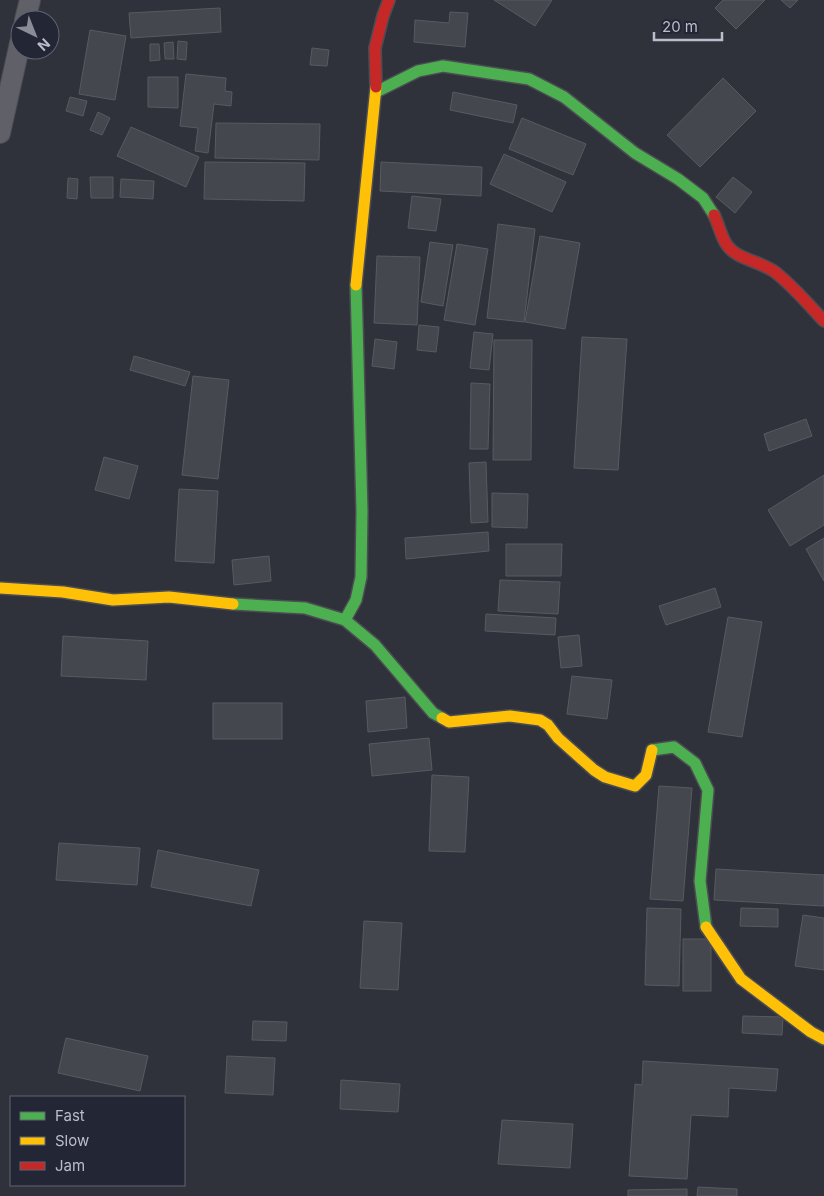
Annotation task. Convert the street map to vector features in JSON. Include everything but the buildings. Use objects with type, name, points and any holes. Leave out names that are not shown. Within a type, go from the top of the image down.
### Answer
[{"type":"street","points":[[345,620],[356,600],[361,577],[362,511],[356,284],[376,92],[375,48],[389,0]]},
{"type":"street","points":[[0,133],[7,72],[12,60]]},
{"type":"street","points":[[376,92],[418,71],[443,66],[528,79],[564,98],[635,152],[678,179],[703,198],[715,216],[724,242],[737,254],[772,270],[785,280],[824,321]]},
{"type":"street","points":[[0,588],[63,592],[114,600],[168,597],[220,603],[305,608],[345,620],[375,645],[433,714],[449,722],[510,716],[540,720],[548,725],[558,738],[594,770],[605,777],[635,786],[644,781],[648,773],[652,750],[674,747],[694,763],[708,790],[700,881],[706,929],[741,979],[811,1032],[824,1039]]},
{"type":"traffic: fast","points":[[376,92],[418,71],[443,66],[529,79],[564,97],[635,153],[678,179],[703,198],[714,215]]},
{"type":"traffic: fast","points":[[345,620],[356,600],[361,577],[362,511],[356,285]]},
{"type":"traffic: fast","points":[[233,604],[305,608],[345,620],[375,645],[433,713],[442,718]]},
{"type":"traffic: fast","points":[[652,750],[674,747],[695,763],[708,790],[700,881],[706,927]]},
{"type":"traffic: slow","points":[[356,285],[376,87]]},
{"type":"traffic: slow","points":[[0,588],[63,592],[113,600],[169,597],[233,604]]},
{"type":"traffic: slow","points":[[442,718],[449,722],[510,716],[540,720],[548,725],[558,738],[594,770],[605,777],[635,786],[646,775],[652,750]]},
{"type":"traffic: slow","points":[[706,927],[741,979],[811,1032],[824,1039]]},
{"type":"traffic: jam","points":[[376,87],[375,48],[389,0]]},
{"type":"traffic: jam","points":[[714,215],[728,247],[740,256],[775,272],[824,321]]}]
